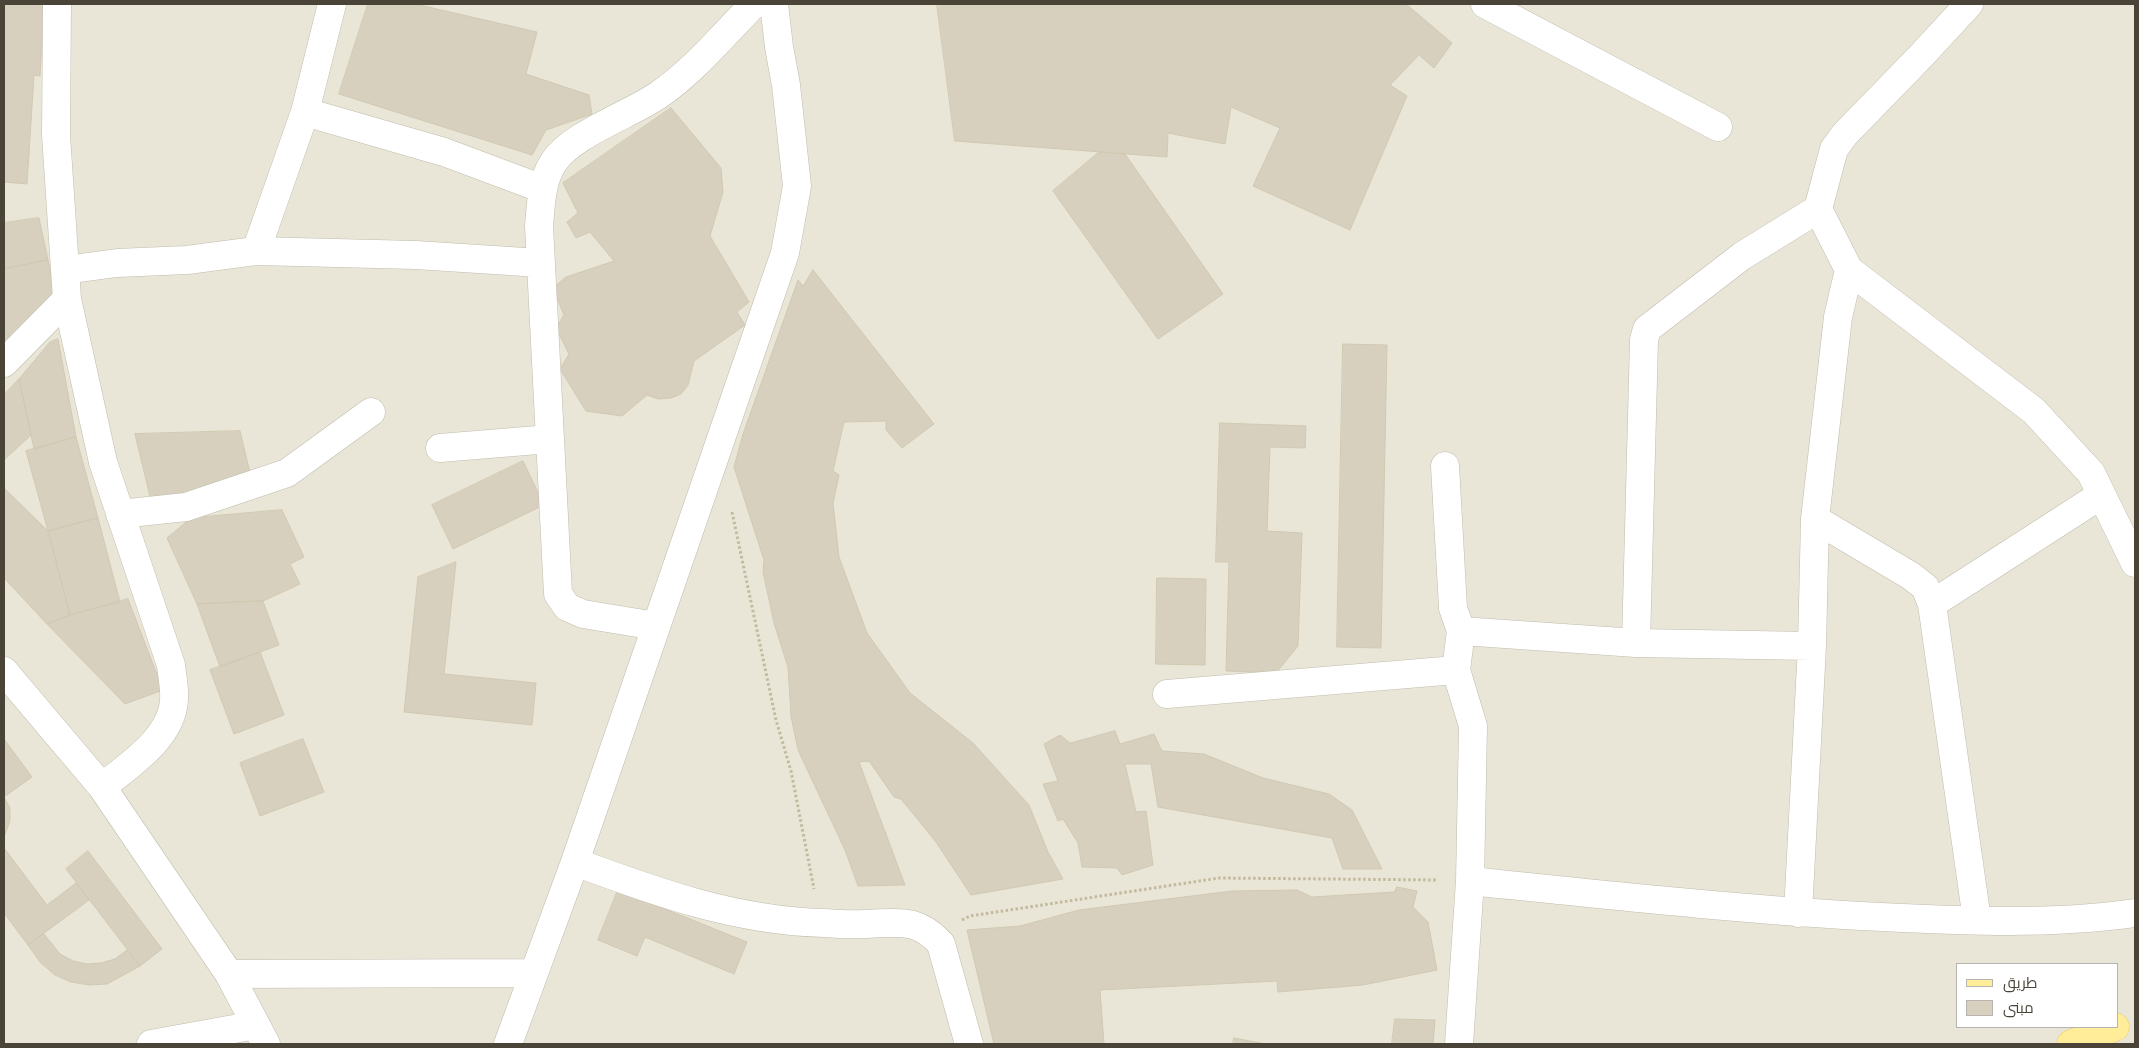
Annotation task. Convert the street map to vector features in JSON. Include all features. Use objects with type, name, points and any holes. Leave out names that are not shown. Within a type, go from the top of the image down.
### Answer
[{"type":"main road","points":[[2119,1025],[2135,1018]]},
{"type":"main road","points":[[2071,1044],[2111,1028]]},
{"type":"street","points":[[57,4],[56,135],[67,300],[103,462],[171,665],[174,700],[168,725],[140,757],[102,787]]},
{"type":"street","points":[[256,251],[305,112],[332,4]]},
{"type":"street","points":[[656,626],[583,614],[567,607],[558,594],[540,263],[539,226],[542,189],[552,164],[566,148],[657,96],[685,74],[754,4]]},
{"type":"street","points":[[508,1044],[574,862],[785,253],[797,186],[786,85],[778,47],[774,4]]},
{"type":"street","points":[[1485,4],[1718,127]]},
{"type":"street","points":[[1969,4],[1922,56],[1845,134],[1834,149],[1818,208],[1849,270],[2034,411],[2091,473],[2135,563]]},
{"type":"street","points":[[305,112],[444,152],[542,189]]},
{"type":"street","points":[[1636,643],[1644,350],[1647,329],[1742,256],[1818,208]]},
{"type":"street","points":[[65,270],[117,263],[187,260],[256,251],[416,255],[540,263]]},
{"type":"street","points":[[1798,913],[1812,646],[1815,519],[1838,317],[1849,270]]},
{"type":"street","points":[[4,363],[67,300]]},
{"type":"street","points":[[120,514],[186,507],[287,473],[371,412]]},
{"type":"street","points":[[440,448],[550,439]]},
{"type":"street","points":[[1446,466],[1453,608],[1461,631],[1456,670],[1473,726],[1470,882],[1459,1044]]},
{"type":"street","points":[[1932,604],[2101,495]]},
{"type":"street","points":[[1815,519],[1911,576],[1925,587],[1932,604],[1977,920]]},
{"type":"street","points":[[1461,631],[1636,643],[1812,646]]},
{"type":"street","points":[[1167,694],[1456,670]]},
{"type":"street","points":[[4,671],[102,787],[228,974],[261,1035],[151,1044]]},
{"type":"street","points":[[574,862],[667,896],[717,909],[768,919],[820,923],[900,922],[916,924],[930,932],[941,944],[969,1044]]},
{"type":"street","points":[[1470,882],[1798,913],[2012,922],[2135,914]]},
{"type":"street","points":[[228,974],[534,973]]},
{"type":"path","points":[[730,502],[746,567],[776,720],[791,771],[820,923]]},
{"type":"path","points":[[930,932],[970,916],[1219,878],[1470,882]]},
{"type":"shaded area","points":[[4,4],[2135,4],[2135,1044],[4,1044]]},
{"type":"building","points":[[4,4],[44,4],[40,76],[34,75],[27,184],[4,182]]},
{"type":"building","points":[[368,4],[415,4],[537,32],[526,74],[589,95],[592,114],[546,130],[532,155],[339,94]]},
{"type":"building","points":[[937,4],[1406,4],[1452,43],[1434,68],[1419,55],[1390,85],[1407,96],[1350,230],[1253,186],[1280,128],[1231,107],[1225,144],[1168,133],[1167,157],[955,141]]},
{"type":"building","points":[[671,108],[721,168],[723,192],[710,236],[749,302],[737,312],[745,325],[694,361],[688,385],[681,394],[671,398],[658,399],[647,395],[622,416],[586,411],[560,369],[569,354],[556,328],[564,315],[553,288],[566,277],[614,261],[590,232],[576,238],[567,222],[578,213],[563,183]]},
{"type":"building","points":[[1099,152],[1125,154],[1223,294],[1158,339],[1053,191]]},
{"type":"building","points":[[39,218],[48,260],[4,269],[4,223]]},
{"type":"building","points":[[48,260],[55,294],[4,344],[4,269]]},
{"type":"building","points":[[813,270],[934,424],[902,448],[886,430],[886,421],[844,422],[833,471],[839,475],[833,503],[839,557],[867,633],[910,693],[973,743],[1029,805],[1048,852],[1063,879],[971,895],[936,842],[901,799],[894,797],[869,761],[859,762],[905,885],[858,886],[845,850],[798,750],[791,716],[788,667],[774,623],[763,572],[764,560],[734,467],[743,434],[798,280],[803,286]]},
{"type":"building","points":[[58,339],[76,437],[34,449],[19,379],[50,342]]},
{"type":"building","points":[[1343,344],[1387,345],[1381,648],[1337,647]]},
{"type":"building","points":[[19,379],[31,435],[4,460],[4,395]]},
{"type":"building","points":[[1220,423],[1306,426],[1305,448],[1270,447],[1267,531],[1302,533],[1298,646],[1276,673],[1226,671],[1229,562],[1216,562]]},
{"type":"building","points":[[240,431],[252,481],[152,505],[135,434]]},
{"type":"building","points":[[76,437],[98,518],[48,531],[26,451]]},
{"type":"building","points":[[523,461],[544,505],[453,549],[432,505]]},
{"type":"building","points":[[4,488],[48,531],[70,615],[47,624],[4,578]]},
{"type":"building","points":[[282,510],[304,557],[290,564],[300,584],[263,601],[197,604],[167,538],[191,518]]},
{"type":"building","points":[[98,518],[120,602],[70,615],[48,531]]},
{"type":"building","points":[[456,562],[444,674],[536,683],[532,725],[404,712],[418,577]]},
{"type":"building","points":[[1157,578],[1206,579],[1205,665],[1156,664]]},
{"type":"building","points":[[128,599],[163,690],[125,704],[47,624],[70,615]]},
{"type":"building","points":[[263,601],[279,645],[220,667],[197,604]]},
{"type":"building","points":[[260,652],[284,715],[234,734],[210,670]]},
{"type":"building","points":[[1115,731],[1120,744],[1154,734],[1162,751],[1204,754],[1263,778],[1329,794],[1352,810],[1382,869],[1343,869],[1332,838],[1158,807],[1151,764],[1125,764],[1136,812],[1146,811],[1153,865],[1122,875],[1117,868],[1082,867],[1078,843],[1063,819],[1058,821],[1043,784],[1058,781],[1044,744],[1060,735],[1070,743]]},
{"type":"building","points":[[4,739],[32,777],[4,797]]},
{"type":"building","points":[[303,739],[324,792],[260,816],[240,763]]},
{"type":"building","points":[[4,797],[10,808],[10,821],[4,837]]},
{"type":"building","points":[[4,848],[47,905],[76,883],[89,900],[28,945],[4,913]]},
{"type":"building","points":[[88,851],[162,949],[140,966],[66,869]]},
{"type":"building","points":[[1397,887],[1417,891],[1413,907],[1428,922],[1437,970],[1363,985],[1278,992],[1277,981],[1100,990],[1104,1044],[994,1044],[967,930],[1020,926],[1079,910],[1232,891],[1297,890],[1312,897],[1394,892]]},
{"type":"building","points":[[618,890],[747,942],[734,974],[645,937],[637,956],[598,940]]},
{"type":"building","points":[[44,934],[60,954],[73,961],[87,964],[101,963],[115,959],[127,950],[140,966],[107,984],[89,985],[71,982],[55,975],[40,962],[28,945]]},
{"type":"building","points":[[1395,1019],[1435,1020],[1433,1044],[1392,1044]]},
{"type":"building","points":[[1234,1038],[1266,1044],[1233,1044]]}]
